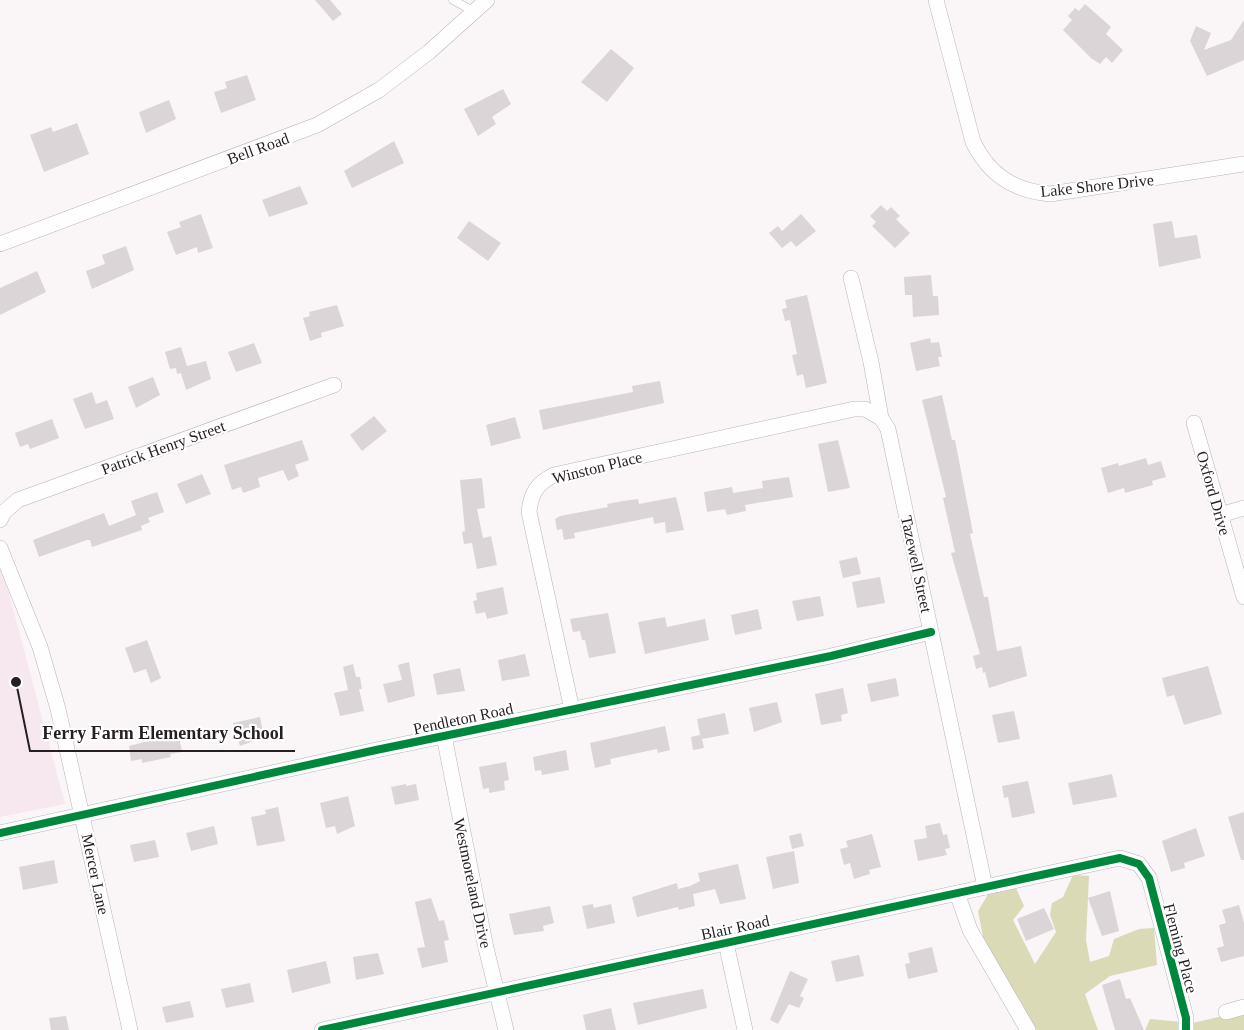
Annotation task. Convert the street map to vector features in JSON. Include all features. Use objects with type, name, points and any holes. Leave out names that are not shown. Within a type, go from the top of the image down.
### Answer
[{"type":"street","name":"Bell Road","points":[[0,244],[317,125],[379,90],[487,0]]},
{"type":"street","name":"Lake Shore Drive","points":[[936,0],[973,142],[980,157],[1003,180],[1034,193],[1050,194],[1244,164]]},
{"type":"street","name":"Tazewell Street","points":[[851,278],[871,362],[881,418],[888,429],[985,887]]},
{"type":"street","name":"Patrick Henry Street","points":[[0,520],[4,512],[18,500],[334,385]]},
{"type":"street","name":"Winston Place","points":[[572,710],[530,512],[531,499],[536,487],[554,475],[854,409],[865,409],[881,418]]},
{"type":"street","name":"Oxford Drive","points":[[1194,423],[1244,597]]},
{"type":"street","points":[[1220,515],[1244,508]]},
{"type":"street","name":"Mercer Lane","points":[[0,549],[40,647],[58,709],[130,1030]]},
{"type":"street","name":"Pendleton Road","points":[[0,833],[931,632]]},
{"type":"street","name":"Westmoreland Drive","points":[[444,736],[506,1030]]},
{"type":"street","name":"Blair Road","points":[[322,1030],[1120,858],[1139,864],[1147,874]]},
{"type":"street","name":"Fleming Place","points":[[1147,874],[1186,1018],[1186,1030]]},
{"type":"street","points":[[957,893],[970,930],[1028,1030]]},
{"type":"street","points":[[726,943],[745,1030]]},
{"type":"street","points":[[1226,1012],[1244,1007]]},
{"type":"lane","points":[[453,0],[475,12]]},
{"type":"shaded area","points":[[0,560],[65,804],[0,817]]},
{"type":"green space","points":[[1073,875],[1089,876],[1086,940],[1090,962],[1109,956],[1114,939],[1139,929],[1154,928],[1157,965],[1110,976],[1085,994],[1098,1030],[1031,1030],[984,942],[978,911],[992,888],[1016,888],[1024,906],[1013,920],[1035,964],[1056,932],[1050,915],[1052,903],[1063,897]]},
{"type":"green space","points":[[1244,1011],[1244,1030],[1145,1030],[1150,1019],[1193,1023]]},
{"type":"building","points":[[315,0],[330,0],[342,14],[333,21]]},
{"type":"building","points":[[1085,4],[1111,27],[1106,34],[1123,50],[1112,63],[1106,57],[1100,64],[1091,58],[1063,30],[1072,20],[1068,16],[1075,8],[1079,11]]},
{"type":"building","points":[[1244,20],[1244,60],[1207,76],[1190,41],[1196,26],[1211,33],[1204,50],[1231,40]]},
{"type":"building","points":[[611,49],[634,68],[607,102],[581,82]]},
{"type":"building","points":[[247,75],[256,100],[221,113],[214,92],[227,88],[225,82]]},
{"type":"building","points":[[503,89],[511,104],[492,117],[496,124],[478,136],[464,109]]},
{"type":"building","points":[[169,100],[176,119],[146,133],[139,112]]},
{"type":"building","points":[[77,123],[89,154],[44,172],[30,135],[51,127],[53,132]]},
{"type":"building","points":[[394,141],[404,163],[352,188],[344,171]]},
{"type":"building","points":[[300,186],[308,204],[269,217],[262,200]]},
{"type":"building","points":[[881,205],[887,211],[891,207],[900,216],[896,219],[910,233],[895,248],[872,226],[876,222],[870,216]]},
{"type":"building","points":[[201,214],[213,248],[198,253],[197,247],[176,255],[167,232],[181,227],[179,222]]},
{"type":"building","points":[[801,214],[816,231],[796,247],[791,241],[782,248],[769,233],[778,226],[782,231]]},
{"type":"building","points":[[469,221],[501,243],[488,261],[457,238]]},
{"type":"building","points":[[1172,221],[1175,238],[1197,235],[1201,258],[1159,267],[1153,224]]},
{"type":"building","points":[[126,246],[134,270],[92,289],[86,271],[105,264],[102,255]]},
{"type":"building","points":[[37,271],[46,292],[0,315],[0,288]]},
{"type":"building","points":[[931,275],[933,296],[938,296],[939,315],[913,317],[912,295],[905,295],[904,277]]},
{"type":"building","points":[[807,295],[827,383],[806,388],[803,374],[797,376],[792,355],[797,354],[790,320],[785,321],[782,309],[787,308],[785,300]]},
{"type":"building","points":[[337,305],[344,326],[321,333],[322,337],[310,341],[303,318],[310,316],[309,312]]},
{"type":"building","points":[[930,338],[931,343],[939,342],[942,357],[938,357],[940,366],[916,371],[910,343]]},
{"type":"building","points":[[254,343],[262,363],[236,372],[228,352]]},
{"type":"building","points":[[181,347],[187,366],[206,361],[211,379],[186,390],[181,373],[177,374],[176,368],[170,369],[165,352]]},
{"type":"building","points":[[153,377],[160,395],[136,408],[128,387]]},
{"type":"building","points":[[660,381],[664,403],[543,430],[539,410],[633,392],[632,386]]},
{"type":"building","points":[[92,392],[96,404],[107,400],[114,419],[85,429],[73,399]]},
{"type":"building","points":[[942,395],[952,440],[955,440],[973,533],[970,534],[984,597],[988,597],[997,651],[1021,646],[1027,676],[989,688],[982,667],[976,669],[973,656],[980,654],[951,553],[955,552],[943,498],[946,497],[922,400]]},
{"type":"building","points":[[374,416],[387,431],[362,451],[350,435]]},
{"type":"building","points":[[515,417],[521,438],[491,446],[486,425]]},
{"type":"building","points":[[52,419],[59,438],[30,449],[28,444],[20,447],[15,433]]},
{"type":"building","points":[[302,440],[309,460],[295,465],[299,476],[288,481],[283,470],[258,478],[260,487],[243,493],[241,487],[232,490],[224,465]]},
{"type":"building","points":[[838,440],[850,488],[828,492],[818,444]]},
{"type":"building","points":[[1146,458],[1148,465],[1161,461],[1166,477],[1152,481],[1153,485],[1125,493],[1124,488],[1108,493],[1101,468],[1118,463],[1119,466]]},
{"type":"building","points":[[202,474],[211,494],[186,504],[177,484]]},
{"type":"building","points":[[789,477],[793,497],[745,505],[746,511],[727,515],[725,509],[707,512],[704,492],[732,487],[733,493],[763,488],[762,481]]},
{"type":"building","points":[[482,478],[485,508],[477,509],[483,538],[491,536],[497,565],[477,569],[472,543],[464,544],[462,532],[465,531],[460,480]]},
{"type":"building","points":[[157,492],[164,512],[148,518],[150,522],[141,526],[142,530],[92,547],[90,540],[87,540],[39,557],[33,540],[104,513],[109,526],[136,515],[131,501]]},
{"type":"building","points":[[676,497],[684,530],[666,533],[665,522],[654,524],[653,517],[574,533],[575,538],[564,540],[562,529],[557,530],[555,519],[560,516],[608,507],[607,504],[623,501],[638,499],[639,504]]},
{"type":"building","points":[[857,557],[861,574],[843,578],[839,561]]},
{"type":"building","points":[[880,577],[885,603],[857,608],[852,582]]},
{"type":"building","points":[[503,587],[508,614],[487,619],[485,612],[476,614],[473,601],[477,600],[476,593]]},
{"type":"building","points":[[820,596],[824,616],[797,621],[792,601]]},
{"type":"building","points":[[758,609],[762,629],[735,635],[731,615]]},
{"type":"building","points":[[608,613],[616,653],[589,658],[585,640],[582,640],[580,631],[573,632],[570,619]]},
{"type":"building","points":[[665,617],[667,627],[705,619],[709,640],[645,654],[638,622]]},
{"type":"building","points":[[147,640],[161,678],[151,683],[146,669],[134,673],[125,648]]},
{"type":"building","points":[[525,654],[530,676],[502,681],[498,660]]},
{"type":"building","points":[[409,662],[415,696],[388,703],[383,684],[402,680],[398,665]]},
{"type":"building","points":[[353,664],[356,677],[360,677],[362,689],[359,689],[364,711],[340,716],[334,693],[348,690],[343,667]]},
{"type":"building","points":[[1208,666],[1222,714],[1184,725],[1174,695],[1167,697],[1162,678]]},
{"type":"building","points":[[460,668],[465,691],[437,695],[433,674]]},
{"type":"building","points":[[896,678],[899,696],[871,702],[867,684]]},
{"type":"building","points":[[843,688],[848,713],[841,715],[842,721],[821,725],[815,694]]},
{"type":"building","points":[[777,702],[782,722],[754,732],[749,708]]},
{"type":"building","points":[[1014,711],[1020,739],[998,743],[992,715]]},
{"type":"building","points":[[725,713],[729,734],[702,739],[704,748],[693,750],[691,737],[700,735],[697,719]]},
{"type":"building","points":[[260,717],[264,737],[240,746],[233,723]]},
{"type":"building","points":[[665,726],[670,750],[658,753],[657,749],[610,759],[611,764],[595,768],[590,743]]},
{"type":"building","points":[[168,736],[168,739],[179,737],[182,752],[170,754],[171,757],[142,763],[142,759],[131,761],[129,746]]},
{"type":"building","points":[[566,750],[569,770],[542,775],[541,770],[535,771],[533,757]]},
{"type":"building","points":[[506,762],[509,780],[504,781],[505,790],[489,793],[489,788],[483,789],[479,767]]},
{"type":"building","points":[[1112,774],[1117,797],[1073,805],[1068,783]]},
{"type":"building","points":[[1028,781],[1035,813],[1012,818],[1008,797],[1004,798],[1002,786]]},
{"type":"building","points":[[406,784],[406,786],[416,784],[419,800],[395,805],[391,787]]},
{"type":"building","points":[[348,796],[355,826],[337,834],[335,826],[326,828],[320,803]]},
{"type":"building","points":[[278,807],[285,841],[257,846],[251,817],[266,814],[265,810]]},
{"type":"building","points":[[1244,812],[1244,860],[1241,860],[1228,817]]},
{"type":"building","points":[[940,823],[943,835],[947,834],[950,848],[945,849],[947,855],[918,861],[914,840],[927,838],[925,826]]},
{"type":"building","points":[[214,826],[218,844],[191,851],[186,833]]},
{"type":"building","points":[[1196,828],[1205,856],[1184,863],[1185,868],[1171,872],[1162,841]]},
{"type":"building","points":[[801,833],[804,846],[792,849],[789,836]]},
{"type":"building","points":[[872,834],[881,867],[869,870],[870,874],[854,879],[850,863],[844,865],[840,849],[848,847],[846,841]]},
{"type":"building","points":[[155,840],[159,857],[134,862],[130,845]]},
{"type":"building","points":[[794,851],[799,883],[773,889],[766,857]]},
{"type":"building","points":[[54,860],[58,883],[23,890],[19,867]]},
{"type":"building","points":[[738,864],[746,899],[720,904],[715,889],[693,894],[695,906],[679,910],[678,907],[637,917],[632,897],[677,883],[678,889],[690,886],[700,881],[698,873]]},
{"type":"building","points":[[1110,891],[1119,931],[1102,936],[1088,898]]},
{"type":"building","points":[[431,898],[439,921],[444,920],[449,940],[444,941],[448,962],[422,968],[417,948],[425,947],[415,902]]},
{"type":"building","points":[[593,904],[594,908],[611,904],[615,923],[587,929],[582,906]]},
{"type":"building","points":[[1239,905],[1244,923],[1244,956],[1221,962],[1217,948],[1224,946],[1219,925],[1226,923],[1222,910]]},
{"type":"building","points":[[550,906],[554,923],[543,926],[544,931],[514,935],[509,914]]},
{"type":"building","points":[[1044,908],[1054,929],[1026,941],[1017,919]]},
{"type":"building","points":[[932,947],[938,972],[908,979],[905,964],[910,963],[908,953]]},
{"type":"building","points":[[378,953],[384,974],[356,980],[353,957]]},
{"type":"building","points":[[859,955],[864,976],[836,982],[831,961]]},
{"type":"building","points":[[326,961],[331,983],[292,993],[287,970]]},
{"type":"building","points":[[790,971],[808,979],[800,996],[804,998],[799,1008],[789,1004],[778,1024],[770,1020]]},
{"type":"building","points":[[1120,979],[1126,999],[1130,998],[1144,1030],[1115,1030],[1102,985]]},
{"type":"building","points":[[250,983],[254,1002],[226,1008],[221,989]]},
{"type":"building","points":[[703,989],[707,1008],[638,1025],[633,1003]]},
{"type":"building","points":[[190,1001],[194,1017],[166,1023],[162,1007]]},
{"type":"building","points":[[611,1008],[616,1030],[586,1030],[583,1015]]},
{"type":"building","points":[[66,1016],[69,1030],[51,1030],[49,1018]]},
{"type":"cycle path","points":[[0,833],[376,750],[831,656],[931,632]]},
{"type":"cycle path","points":[[322,1030],[1120,858],[1139,864],[1149,878],[1186,1018],[1186,1030]]},
{"type":"place","name":"Ferry Farm Elementary School","points":[[16,682]]}]
